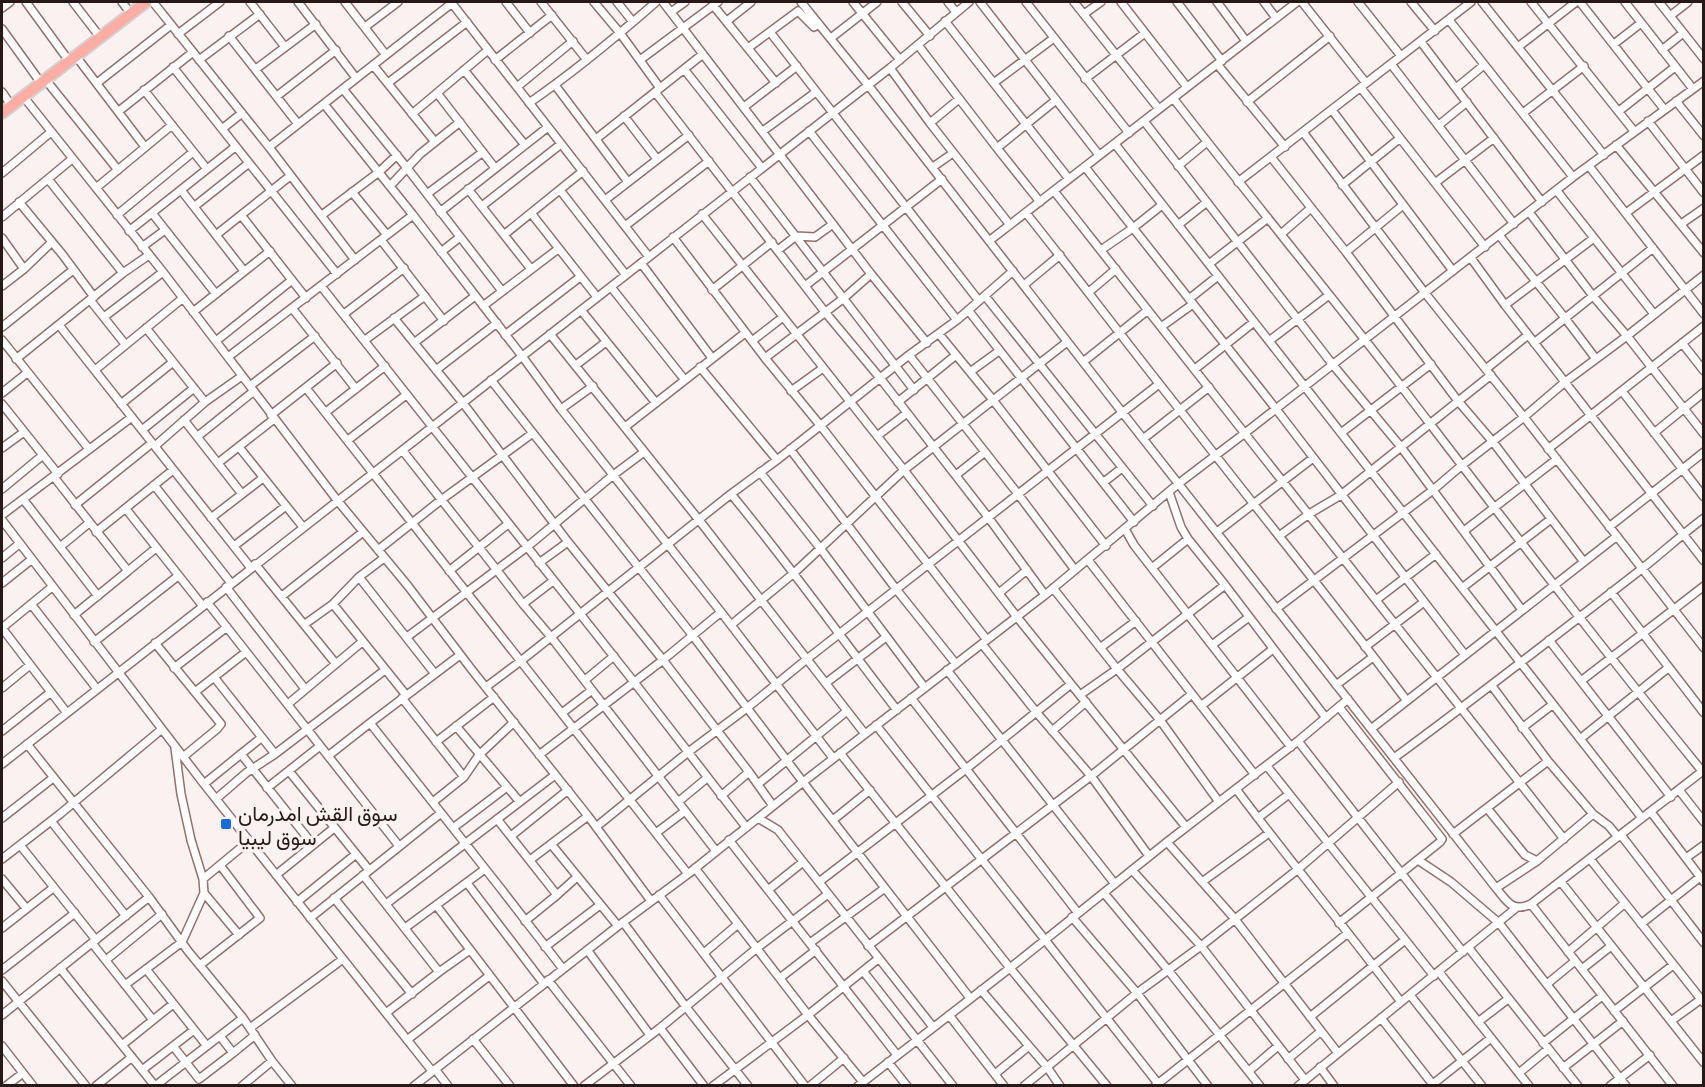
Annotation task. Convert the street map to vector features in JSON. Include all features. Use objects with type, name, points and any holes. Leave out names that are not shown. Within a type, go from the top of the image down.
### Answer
[{"type":"highway","points":[[2,113],[146,2]]},
{"type":"street","points":[[2,8],[10,2]]},
{"type":"street","points":[[26,2],[72,58],[97,83],[145,147]]},
{"type":"street","points":[[73,2],[100,37]]},
{"type":"street","points":[[122,2],[130,14]]},
{"type":"street","points":[[153,2],[355,260]]},
{"type":"street","points":[[178,34],[220,2]]},
{"type":"street","points":[[250,2],[285,47]]},
{"type":"street","points":[[298,2],[356,78]]},
{"type":"street","points":[[345,2],[386,55]]},
{"type":"street","points":[[365,27],[398,2]]},
{"type":"street","points":[[268,147],[452,2],[649,257]]},
{"type":"street","points":[[506,2],[531,33]]},
{"type":"street","points":[[541,2],[587,60]]},
{"type":"street","points":[[594,2],[640,60],[689,135],[825,312],[956,475],[1045,595]]},
{"type":"street","points":[[617,2],[633,22]]},
{"type":"street","points":[[529,103],[587,60],[656,2]]},
{"type":"street","points":[[663,2],[927,343]]},
{"type":"street","points":[[672,12],[685,2]]},
{"type":"street","points":[[727,21],[749,2]]},
{"type":"street","points":[[801,2],[933,167],[1067,342],[1453,834],[1496,888],[1516,908]]},
{"type":"street","points":[[854,2],[900,60]]},
{"type":"street","points":[[831,38],[877,2]]},
{"type":"street","points":[[902,2],[930,36]]},
{"type":"street","points":[[948,2],[956,12]]},
{"type":"street","points":[[2,764],[833,113],[969,2]]},
{"type":"street","points":[[980,2],[1099,155]]},
{"type":"street","points":[[1026,2],[1129,133]]},
{"type":"street","points":[[1074,2],[1159,109]]},
{"type":"street","points":[[1084,14],[1101,2]]},
{"type":"street","points":[[1121,2],[1187,87]]},
{"type":"street","points":[[1188,2],[1179,4],[1247,102],[1285,147]]},
{"type":"street","points":[[1216,2],[1246,41]]},
{"type":"street","points":[[1264,2],[1276,18]]},
{"type":"street","points":[[989,241],[1297,2]]},
{"type":"street","points":[[1302,2],[1330,36],[1399,139],[1485,247]]},
{"type":"street","points":[[1358,2],[1401,56]]},
{"type":"street","points":[[1411,2],[1435,31]]},
{"type":"street","points":[[1482,2],[1604,155]]},
{"type":"street","points":[[1531,2],[1634,131]]},
{"type":"street","points":[[1518,47],[1578,2],[1664,109]]},
{"type":"street","points":[[1627,2],[1693,89]]},
{"type":"street","points":[[1659,2],[1704,59]]},
{"type":"street","points":[[1670,16],[1688,2]]},
{"type":"street","points":[[640,60],[716,3],[727,21],[776,83]]},
{"type":"street","points":[[1238,182],[1421,42],[1466,3]]},
{"type":"street","points":[[748,48],[798,11],[813,27],[819,24]]},
{"type":"street","points":[[199,60],[260,14]]},
{"type":"street","points":[[495,60],[552,15]]},
{"type":"street","points":[[1449,20],[1573,177]]},
{"type":"street","points":[[945,21],[1069,179]]},
{"type":"street","points":[[388,83],[467,22]]},
{"type":"street","points":[[1614,44],[1641,23]]},
{"type":"street","points":[[256,69],[316,24]]},
{"type":"street","points":[[97,83],[171,26]]},
{"type":"street","points":[[2,29],[118,170]]},
{"type":"street","points":[[770,32],[906,206],[1038,364],[1153,507]]},
{"type":"street","points":[[1086,79],[1145,33]]},
{"type":"street","points":[[1662,50],[1683,33]]},
{"type":"street","points":[[229,36],[298,124]]},
{"type":"street","points":[[1247,102],[1330,36]]},
{"type":"street","points":[[994,82],[1054,38]]},
{"type":"street","points":[[517,87],[573,41]]},
{"type":"street","points":[[1421,42],[1542,202]]},
{"type":"street","points":[[918,45],[1040,202]]},
{"type":"street","points":[[277,96],[336,50]]},
{"type":"street","points":[[412,114],[488,50]]},
{"type":"street","points":[[119,111],[193,52]]},
{"type":"street","points":[[596,139],[703,54]]},
{"type":"street","points":[[1391,63],[1514,224]]},
{"type":"street","points":[[373,65],[435,142]]},
{"type":"street","points":[[1456,88],[1484,65]]},
{"type":"street","points":[[744,107],[797,66]]},
{"type":"street","points":[[1522,113],[1584,66]]},
{"type":"street","points":[[173,67],[337,274]]},
{"type":"street","points":[[1618,111],[1675,67]]},
{"type":"street","points":[[890,68],[1010,225]]},
{"type":"street","points":[[684,69],[762,168]]},
{"type":"street","points":[[464,70],[525,145]]},
{"type":"street","points":[[414,1086],[1045,595],[1178,484],[1573,177],[1704,81]]},
{"type":"street","points":[[555,85],[628,182]]},
{"type":"street","points":[[343,89],[502,291]]},
{"type":"street","points":[[144,90],[207,169]]},
{"type":"street","points":[[2,92],[11,105]]},
{"type":"street","points":[[763,131],[816,92]]},
{"type":"street","points":[[437,93],[495,168]]},
{"type":"street","points":[[23,96],[163,272],[337,500],[568,790],[651,901]]},
{"type":"street","points":[[1173,98],[1611,658],[1703,770],[1561,882],[1531,904],[1516,908],[1298,1086]]},
{"type":"street","points":[[930,123],[959,99]]},
{"type":"street","points":[[997,148],[1056,100]]},
{"type":"street","points":[[1676,101],[1704,136]]},
{"type":"street","points":[[1439,125],[1467,102]]},
{"type":"street","points":[[324,104],[379,171],[612,476],[834,758]]},
{"type":"street","points":[[1332,110],[1453,271]]},
{"type":"street","points":[[222,129],[242,113]]},
{"type":"street","points":[[624,116],[657,159]]},
{"type":"street","points":[[1144,121],[1370,411],[1401,447],[1522,610]]},
{"type":"street","points":[[1648,121],[1704,193]]},
{"type":"street","points":[[390,186],[420,154],[460,122]]},
{"type":"street","points":[[96,188],[172,125]]},
{"type":"street","points":[[440,212],[548,127]]},
{"type":"street","points":[[809,131],[957,320]]},
{"type":"street","points":[[2,173],[51,132]]},
{"type":"street","points":[[1303,132],[1425,292],[1703,645]]},
{"type":"street","points":[[605,200],[689,135]]},
{"type":"street","points":[[1435,183],[1494,138]]},
{"type":"street","points":[[1342,185],[1399,139]]},
{"type":"street","points":[[1179,166],[1207,142]]},
{"type":"street","points":[[482,206],[561,144]]},
{"type":"street","points":[[1114,144],[1642,818]]},
{"type":"street","points":[[1616,145],[1704,253]]},
{"type":"street","points":[[129,231],[235,147]]},
{"type":"street","points":[[117,215],[193,152]]},
{"type":"street","points":[[427,194],[483,152]]},
{"type":"street","points":[[933,167],[953,153]]},
{"type":"street","points":[[322,215],[397,155]]},
{"type":"street","points":[[1626,213],[1704,155]]},
{"type":"street","points":[[1271,157],[1347,252],[1458,401],[1493,442],[1584,562]]},
{"type":"street","points":[[2,216],[72,159]]},
{"type":"street","points":[[625,226],[709,161]]},
{"type":"street","points":[[195,206],[249,164]]},
{"type":"street","points":[[1589,166],[1704,314]]},
{"type":"street","points":[[1085,167],[1276,409],[1465,655]]},
{"type":"street","points":[[505,234],[583,171]]},
{"type":"street","points":[[216,234],[290,176]]},
{"type":"street","points":[[750,177],[914,390]]},
{"type":"street","points":[[48,179],[123,273]]},
{"type":"street","points":[[806,286],[942,179]]},
{"type":"street","points":[[181,189],[244,271]]},
{"type":"street","points":[[468,189],[531,269]]},
{"type":"street","points":[[560,190],[626,275]]},
{"type":"street","points":[[1054,191],[1564,839]]},
{"type":"street","points":[[1557,191],[1654,314]]},
{"type":"street","points":[[352,192],[444,321]]},
{"type":"street","points":[[19,202],[74,270],[104,317],[125,344]]},
{"type":"street","points":[[1178,225],[1208,202]]},
{"type":"street","points":[[1101,250],[1162,205]]},
{"type":"street","points":[[1347,252],[1403,205]]},
{"type":"street","points":[[1281,234],[1311,208]]},
{"type":"street","points":[[1681,224],[1704,208]]},
{"type":"street","points":[[1529,212],[1704,434]]},
{"type":"street","points":[[152,213],[216,294]]},
{"type":"street","points":[[531,213],[597,297]]},
{"type":"street","points":[[1026,213],[1407,700]]},
{"type":"street","points":[[702,214],[1017,617],[1186,827]]},
{"type":"street","points":[[241,215],[306,298]]},
{"type":"street","points":[[228,357],[413,215]]},
{"type":"street","points":[[1209,264],[1268,218]]},
{"type":"street","points":[[778,250],[796,236],[815,237],[833,224]]},
{"type":"street","points":[[142,247],[165,230]]},
{"type":"street","points":[[1499,235],[1596,358]]},
{"type":"street","points":[[441,252],[460,237]]},
{"type":"street","points":[[673,237],[745,333],[927,564],[1037,713],[1091,776],[1149,856]]},
{"type":"street","points":[[1505,306],[1594,237]]},
{"type":"street","points":[[2,238],[24,269]]},
{"type":"street","points":[[2,286],[52,242]]},
{"type":"street","points":[[712,290],[772,242]]},
{"type":"street","points":[[1534,343],[1653,248]]},
{"type":"street","points":[[483,306],[558,249]]},
{"type":"street","points":[[193,312],[270,251]]},
{"type":"street","points":[[16,359],[123,273],[149,255]]},
{"type":"street","points":[[1024,285],[1060,255]]},
{"type":"street","points":[[1471,258],[1505,306],[1704,561]]},
{"type":"street","points":[[641,263],[712,358]]},
{"type":"street","points":[[344,314],[404,268]]},
{"type":"street","points":[[1089,292],[1116,269]]},
{"type":"street","points":[[2,327],[74,270]]},
{"type":"street","points":[[486,687],[909,355],[957,320],[1013,271]]},
{"type":"street","points":[[104,317],[163,272]]},
{"type":"street","points":[[765,358],[872,274]]},
{"type":"street","points":[[1276,609],[1433,490],[1565,382],[1704,275]]},
{"type":"street","points":[[1161,327],[1218,276]]},
{"type":"street","points":[[506,335],[580,277]]},
{"type":"street","points":[[216,341],[292,280]]},
{"type":"street","points":[[321,286],[614,656],[746,827]]},
{"type":"street","points":[[611,287],[684,380]]},
{"type":"street","points":[[1269,341],[1329,295]]},
{"type":"street","points":[[365,340],[425,296]]},
{"type":"street","points":[[414,343],[475,296]]},
{"type":"street","points":[[95,370],[183,298]]},
{"type":"street","points":[[292,308],[356,388]]},
{"type":"street","points":[[581,310],[656,403]]},
{"type":"street","points":[[969,310],[1134,522]]},
{"type":"street","points":[[1083,362],[1148,310]]},
{"type":"street","points":[[752,341],[783,317]]},
{"type":"street","points":[[394,318],[663,660],[773,806]]},
{"type":"street","points":[[1195,369],[1254,322]]},
{"type":"street","points":[[436,370],[497,323]]},
{"type":"street","points":[[59,325],[211,518],[234,546],[282,596],[336,664]]},
{"type":"street","points":[[1548,449],[1704,326]]},
{"type":"street","points":[[146,328],[205,402]]},
{"type":"street","points":[[625,427],[745,333]]},
{"type":"street","points":[[550,334],[699,520],[865,734]]},
{"type":"street","points":[[939,334],[1106,546]]},
{"type":"street","points":[[1279,536],[1341,495],[1458,401],[1528,334]]},
{"type":"street","points":[[198,436],[315,336]]},
{"type":"street","points":[[2,340],[4,350],[16,359],[89,449]]},
{"type":"street","points":[[576,365],[606,342]]},
{"type":"street","points":[[731,625],[794,573],[904,470],[1067,342]]},
{"type":"street","points":[[1682,343],[1704,371]]},
{"type":"street","points":[[970,372],[999,351]]},
{"type":"street","points":[[909,355],[1075,570]]},
{"type":"street","points":[[898,402],[956,355]]},
{"type":"street","points":[[122,404],[173,362]]},
{"type":"street","points":[[219,464],[337,363]]},
{"type":"street","points":[[1341,433],[1431,364]]},
{"type":"street","points":[[326,412],[385,366]]},
{"type":"street","points":[[700,367],[777,460]]},
{"type":"street","points":[[791,391],[823,368]]},
{"type":"street","points":[[2,393],[27,373]]},
{"type":"street","points":[[75,505],[205,402],[242,376]]},
{"type":"street","points":[[491,380],[693,636],[970,998]]},
{"type":"street","points":[[596,827],[807,658],[1159,384]]},
{"type":"street","points":[[561,409],[593,386]]},
{"type":"street","points":[[1143,439],[1209,387]]},
{"type":"street","points":[[142,430],[194,388]]},
{"type":"street","points":[[306,388],[688,873]]},
{"type":"street","points":[[1622,391],[1704,497]]},
{"type":"street","points":[[1654,433],[1704,392]]},
{"type":"street","points":[[348,440],[406,394]]},
{"type":"street","points":[[2,404],[43,455],[88,523],[128,571]]},
{"type":"street","points":[[877,436],[907,413]]},
{"type":"street","points":[[2,515],[132,417]]},
{"type":"street","points":[[184,420],[242,494]]},
{"type":"street","points":[[2,448],[24,432]]},
{"type":"street","points":[[378,550],[501,454],[532,433]]},
{"type":"street","points":[[239,447],[303,527]]},
{"type":"street","points":[[790,449],[956,664]]},
{"type":"street","points":[[403,451],[585,680],[716,851]]},
{"type":"street","points":[[407,637],[496,568],[527,547],[644,452]]},
{"type":"street","points":[[956,475],[985,452]]},
{"type":"street","points":[[1609,527],[1704,452]]},
{"type":"street","points":[[2,489],[43,455]]},
{"type":"street","points":[[1217,532],[1312,458]]},
{"type":"street","points":[[1464,531],[1557,459]]},
{"type":"street","points":[[1104,482],[1122,468]]},
{"type":"street","points":[[96,532],[173,470]]},
{"type":"street","points":[[760,472],[925,687]]},
{"type":"street","points":[[211,518],[263,478]]},
{"type":"street","points":[[154,486],[305,690]]},
{"type":"street","points":[[1169,492],[1181,527],[1188,539],[1326,718]]},
{"type":"street","points":[[731,494],[794,573],[897,710]]},
{"type":"street","points":[[23,499],[98,596]]},
{"type":"street","points":[[234,546],[286,506]]},
{"type":"street","points":[[126,509],[178,576],[226,627],[399,846]]},
{"type":"street","points":[[1395,758],[1492,686],[1704,518]]},
{"type":"street","points":[[1462,588],[1551,519]]},
{"type":"street","points":[[2,520],[204,784],[407,1040],[448,1086]]},
{"type":"street","points":[[60,547],[88,523]]},
{"type":"street","points":[[449,571],[508,524]]},
{"type":"street","points":[[1125,529],[1134,545],[1291,747]]},
{"type":"street","points":[[282,596],[363,532]]},
{"type":"street","points":[[1371,729],[1617,536]]},
{"type":"street","points":[[1152,568],[1188,539]]},
{"type":"street","points":[[540,563],[568,542]]},
{"type":"street","points":[[2,558],[19,543]]},
{"type":"street","points":[[74,615],[156,548]]},
{"type":"street","points":[[1376,600],[1436,554]]},
{"type":"street","points":[[305,624],[333,604],[359,577],[384,558]]},
{"type":"street","points":[[2,583],[31,560]]},
{"type":"street","points":[[1088,560],[1255,775]]},
{"type":"street","points":[[999,593],[1027,570]]},
{"type":"street","points":[[94,642],[178,576]]},
{"type":"street","points":[[359,577],[435,674]]},
{"type":"street","points":[[523,604],[553,581]]},
{"type":"street","points":[[1080,695],[1224,585]]},
{"type":"street","points":[[1581,681],[1704,586]]},
{"type":"street","points":[[52,587],[2,628],[67,713]]},
{"type":"street","points":[[1053,588],[1160,720],[1219,802]]},
{"type":"street","points":[[1611,592],[1704,713]]},
{"type":"street","points":[[1365,647],[1424,602]]},
{"type":"street","points":[[31,604],[98,689]]},
{"type":"street","points":[[333,604],[464,777]]},
{"type":"street","points":[[539,755],[663,660],[721,612]]},
{"type":"street","points":[[1212,645],[1249,617]]},
{"type":"street","points":[[1100,648],[1136,621]]},
{"type":"street","points":[[174,668],[226,627]]},
{"type":"street","points":[[826,683],[886,637]]},
{"type":"street","points":[[1549,640],[1671,796]]},
{"type":"street","points":[[288,704],[362,642]]},
{"type":"street","points":[[155,643],[221,725],[183,757]]},
{"type":"street","points":[[1201,706],[1273,649]]},
{"type":"street","points":[[195,692],[246,652]]},
{"type":"street","points":[[328,756],[460,655]]},
{"type":"street","points":[[585,680],[614,656]]},
{"type":"street","points":[[1336,685],[1373,657]]},
{"type":"street","points":[[3,685],[30,665]]},
{"type":"street","points":[[1580,739],[1668,668]]},
{"type":"street","points":[[216,799],[252,769],[385,670]]},
{"type":"street","points":[[947,670],[1115,884]]},
{"type":"street","points":[[214,677],[275,754]]},
{"type":"street","points":[[819,882],[966,769],[1071,684]]},
{"type":"street","points":[[1492,686],[1548,761],[1593,814],[1619,836],[1704,943]]},
{"type":"street","points":[[562,713],[592,690]]},
{"type":"street","points":[[2,731],[51,692]]},
{"type":"street","points":[[868,946],[1017,834],[1192,694]]},
{"type":"street","points":[[436,742],[494,697]]},
{"type":"street","points":[[911,698],[1208,1086]]},
{"type":"street","points":[[695,868],[844,1058],[860,1085],[1131,870],[1267,766],[1348,699]]},
{"type":"street","points":[[1052,731],[1086,702]]},
{"type":"street","points":[[1522,728],[1552,705]]},
{"type":"street","points":[[1338,707],[1442,839],[1339,923]]},
{"type":"street","points":[[758,784],[848,711]]},
{"type":"street","points":[[433,802],[464,777],[479,755],[514,722]]},
{"type":"street","points":[[370,723],[563,969]]},
{"type":"street","points":[[876,725],[1158,1085],[1348,933]]},
{"type":"street","points":[[456,726],[519,801]]},
{"type":"street","points":[[2,859],[162,729]]},
{"type":"street","points":[[204,784],[261,738]]},
{"type":"street","points":[[1298,741],[1402,873],[1578,1086]]},
{"type":"street","points":[[27,744],[243,1018],[292,1086]]},
{"type":"street","points":[[125,985],[182,942],[204,893],[203,879],[185,814],[175,746]]},
{"type":"street","points":[[267,788],[320,747]]},
{"type":"street","points":[[840,753],[1010,968],[1075,1044],[1107,1086]]},
{"type":"street","points":[[241,754],[313,845]]},
{"type":"street","points":[[1453,834],[1548,761]]},
{"type":"street","points":[[1267,766],[1404,940],[1478,1022],[1529,1086]]},
{"type":"street","points":[[289,771],[356,854],[386,904],[439,972]]},
{"type":"street","points":[[721,796],[749,772]]},
{"type":"street","points":[[386,904],[555,775]]},
{"type":"street","points":[[2,818],[53,778]]},
{"type":"street","points":[[678,802],[707,778]]},
{"type":"street","points":[[1024,1086],[1137,993],[1297,870],[1399,782]]},
{"type":"street","points":[[453,828],[507,786]]},
{"type":"street","points":[[1236,789],[1401,1002]]},
{"type":"street","points":[[511,836],[568,790]]},
{"type":"street","points":[[833,820],[870,790]]},
{"type":"street","points":[[1679,790],[1704,822]]},
{"type":"street","points":[[1258,818],[1289,794]]},
{"type":"street","points":[[1487,808],[1525,855],[1537,861]]},
{"type":"street","points":[[656,833],[685,811]]},
{"type":"street","points":[[1641,924],[1702,879],[1651,812]]},
{"type":"street","points":[[310,918],[441,813]]},
{"type":"street","points":[[1496,888],[1537,861],[1593,814]]},
{"type":"street","points":[[530,860],[588,816]]},
{"type":"street","points":[[758,818],[775,827],[933,1028]]},
{"type":"street","points":[[497,819],[557,895]]},
{"type":"street","points":[[51,821],[126,916]]},
{"type":"street","points":[[276,875],[334,828]]},
{"type":"street","points":[[1202,882],[1269,832]]},
{"type":"street","points":[[729,840],[897,1055]]},
{"type":"street","points":[[203,879],[249,841]]},
{"type":"street","points":[[1167,842],[1234,918],[1338,1053]]},
{"type":"street","points":[[551,844],[600,905],[620,924],[748,1086]]},
{"type":"street","points":[[20,845],[75,913],[105,960],[153,1020]]},
{"type":"street","points":[[1686,858],[1704,845]]},
{"type":"street","points":[[297,902],[356,854]]},
{"type":"street","points":[[1590,859],[1702,1000],[1671,1021]]},
{"type":"street","points":[[1418,860],[1451,882],[1498,923],[1626,1086]]},
{"type":"street","points":[[768,890],[802,862]]},
{"type":"street","points":[[200,965],[260,918],[220,865]]},
{"type":"street","points":[[405,928],[485,869]]},
{"type":"street","points":[[1131,870],[1201,946],[1305,1080]]},
{"type":"street","points":[[525,921],[577,877]]},
{"type":"street","points":[[2,879],[26,908]]},
{"type":"street","points":[[1561,882],[1704,1063]]},
{"type":"street","points":[[467,883],[631,1086]]},
{"type":"street","points":[[2,928],[53,888]]},
{"type":"street","points":[[780,978],[846,917],[885,888]]},
{"type":"street","points":[[204,893],[239,935]]},
{"type":"street","points":[[1104,893],[1260,1086]]},
{"type":"street","points":[[584,1086],[828,894]]},
{"type":"street","points":[[659,895],[805,1086]]},
{"type":"street","points":[[2,1015],[149,897]]},
{"type":"street","points":[[334,898],[412,994]]},
{"type":"street","points":[[1568,952],[1625,903]]},
{"type":"street","points":[[1531,904],[1673,1086]]},
{"type":"street","points":[[436,905],[574,1086]]},
{"type":"street","points":[[545,947],[600,905]]},
{"type":"street","points":[[2,970],[75,913]]},
{"type":"street","points":[[105,960],[162,914]]},
{"type":"street","points":[[704,953],[738,924]]},
{"type":"street","points":[[1310,1017],[1404,940]]},
{"type":"street","points":[[1582,969],[1611,946]]},
{"type":"street","points":[[386,1013],[470,950]]},
{"type":"street","points":[[588,951],[650,1035]]},
{"type":"street","points":[[250,1028],[343,959]]},
{"type":"street","points":[[713,1086],[878,959]]},
{"type":"street","points":[[1547,984],[1575,961]]},
{"type":"street","points":[[1614,1011],[1673,965]]},
{"type":"street","points":[[60,968],[155,1086],[243,1018]]},
{"type":"street","points":[[146,969],[207,1046]]},
{"type":"street","points":[[863,971],[953,1086]]},
{"type":"street","points":[[407,1040],[489,976]]},
{"type":"street","points":[[2,981],[86,1086]]},
{"type":"street","points":[[981,990],[1047,1067],[1060,1086]]},
{"type":"street","points":[[1410,995],[1482,1086]]},
{"type":"street","points":[[1519,1072],[1574,1018],[1602,996]]},
{"type":"street","points":[[1478,1022],[1508,999]]},
{"type":"street","points":[[122,1045],[173,1004]]},
{"type":"street","points":[[949,1015],[1000,1080]]},
{"type":"street","points":[[1381,1018],[1433,1085],[1491,1038]]},
{"type":"street","points":[[1563,1068],[1623,1021]]},
{"type":"street","points":[[660,1028],[704,1086]]},
{"type":"street","points":[[142,1070],[194,1030]]},
{"type":"street","points":[[1288,1059],[1320,1032]]},
{"type":"street","points":[[173,1046],[201,1082],[255,1035]]},
{"type":"street","points":[[220,1036],[233,1053]]},
{"type":"street","points":[[473,1039],[510,1086]]},
{"type":"street","points":[[2,1046],[33,1086]]},
{"type":"street","points":[[993,1086],[1029,1046]]},
{"type":"street","points":[[1249,1071],[1278,1046]]},
{"type":"street","points":[[1610,1086],[1650,1055]]},
{"type":"street","points":[[96,1086],[132,1057]]},
{"type":"street","points":[[810,1086],[844,1058]]},
{"type":"street","points":[[242,1086],[272,1061]]},
{"type":"street","points":[[888,1062],[907,1086]]},
{"type":"street","points":[[1320,1067],[1334,1086]]},
{"type":"street","points":[[6,1086],[23,1073]]},
{"type":"place","name":"سوق القش امدرمان سوق ليبيا","points":[[226,824]]}]
